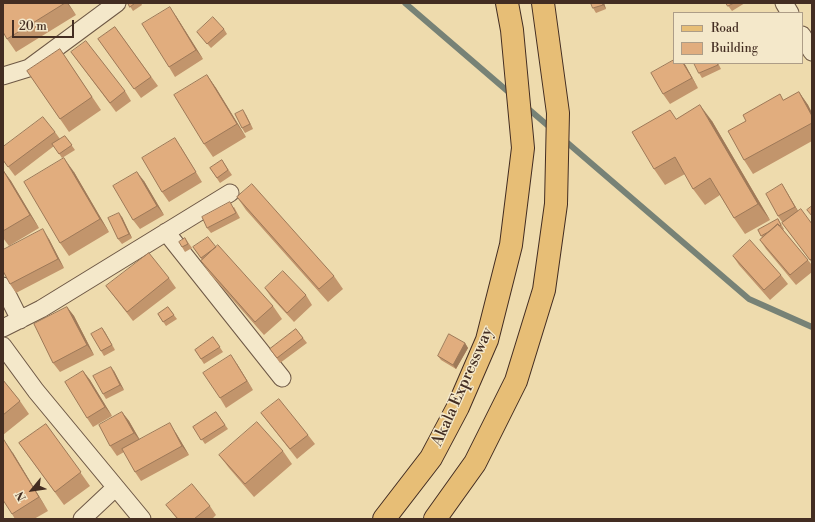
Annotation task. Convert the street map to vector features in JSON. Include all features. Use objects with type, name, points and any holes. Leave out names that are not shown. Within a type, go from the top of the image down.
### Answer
[{"type":"main road","name":"Akala Expressway","points":[[384,519],[431,458],[458,407],[487,340],[511,245],[522,144],[518,92],[507,3]]},
{"type":"main road","points":[[435,519],[475,463],[516,381],[544,290],[556,204],[558,113],[543,3]]},
{"type":"street","points":[[3,76],[29,68],[118,3]]},
{"type":"street","points":[[784,3],[789,12]]},
{"type":"street","points":[[803,36],[812,52]]},
{"type":"street","points":[[3,328],[41,309],[230,193]]},
{"type":"street","points":[[166,232],[282,378]]},
{"type":"street","points":[[3,286],[20,320]]},
{"type":"street","points":[[3,346],[36,391],[142,519]]},
{"type":"street","points":[[82,519],[115,488]]},
{"type":"building","points":[[3,3],[65,3],[7,39],[3,32]]},
{"type":"building","points":[[128,3],[135,3],[130,7]]},
{"type":"building","points":[[591,3],[602,3],[603,5],[593,8]]},
{"type":"building","points":[[726,3],[734,3],[728,6]]},
{"type":"building","points":[[170,7],[196,50],[169,67],[142,24]]},
{"type":"building","points":[[213,17],[224,29],[207,44],[197,32]]},
{"type":"building","points":[[115,27],[151,77],[134,89],[98,39]]},
{"type":"building","points":[[86,41],[125,91],[110,103],[71,52]]},
{"type":"building","points":[[60,49],[92,97],[60,119],[27,71]]},
{"type":"building","points":[[673,61],[673,64],[684,64],[692,78],[663,94],[651,73]]},
{"type":"building","points":[[694,64],[718,65],[699,73]]},
{"type":"building","points":[[207,75],[237,124],[204,144],[174,95]]},
{"type":"building","points":[[799,92],[812,116],[812,123],[744,160],[728,131],[746,121],[743,115],[780,94],[783,100]]},
{"type":"building","points":[[700,105],[758,204],[734,218],[710,178],[693,189],[675,157],[654,169],[632,132],[670,110],[676,119]]},
{"type":"building","points":[[243,110],[250,124],[242,128],[235,114]]},
{"type":"building","points":[[43,117],[55,132],[8,167],[3,160],[3,147]]},
{"type":"building","points":[[65,136],[72,145],[59,154],[52,144]]},
{"type":"building","points":[[175,138],[196,172],[162,192],[142,158]]},
{"type":"building","points":[[64,158],[100,219],[60,243],[24,182]]},
{"type":"building","points":[[222,160],[228,170],[217,178],[210,168]]},
{"type":"building","points":[[3,170],[30,215],[3,231]]},
{"type":"building","points":[[137,172],[157,206],[133,220],[113,186]]},
{"type":"building","points":[[252,184],[334,276],[319,289],[237,197]]},
{"type":"building","points":[[782,184],[795,207],[778,216],[766,194]]},
{"type":"building","points":[[230,202],[236,213],[207,228],[202,217]]},
{"type":"building","points":[[812,206],[812,216],[807,210]]},
{"type":"building","points":[[801,209],[812,224],[812,258],[810,260],[782,223]]},
{"type":"building","points":[[119,213],[129,234],[118,239],[108,218]]},
{"type":"building","points":[[778,219],[781,225],[779,226],[778,224],[761,236],[758,230]]},
{"type":"building","points":[[778,224],[808,260],[790,275],[760,240]]},
{"type":"building","points":[[43,229],[58,259],[10,284],[3,271],[3,250]]},
{"type":"building","points":[[208,237],[216,247],[201,258],[193,247]]},
{"type":"building","points":[[185,238],[188,244],[182,247],[179,242]]},
{"type":"building","points":[[750,240],[781,275],[764,290],[733,256]]},
{"type":"building","points":[[218,245],[273,306],[255,322],[201,261]]},
{"type":"building","points":[[149,253],[169,278],[127,312],[106,286]]},
{"type":"building","points":[[283,271],[306,295],[287,313],[265,288]]},
{"type":"building","points":[[67,307],[87,345],[53,363],[34,324]]},
{"type":"building","points":[[168,307],[174,315],[163,322],[158,314]]},
{"type":"building","points":[[102,328],[112,345],[101,351],[91,334]]},
{"type":"building","points":[[296,329],[303,338],[277,358],[270,349]]},
{"type":"building","points":[[449,334],[465,343],[453,365],[438,356]]},
{"type":"building","points":[[213,337],[220,347],[201,359],[195,350]]},
{"type":"building","points":[[231,355],[247,381],[220,398],[203,373]]},
{"type":"building","points":[[111,367],[120,385],[103,394],[93,376]]},
{"type":"building","points":[[83,371],[105,407],[87,418],[65,382]]},
{"type":"building","points":[[3,380],[20,401],[3,415]]},
{"type":"building","points":[[279,399],[308,435],[290,449],[261,413]]},
{"type":"building","points":[[122,412],[134,433],[110,446],[99,425]]},
{"type":"building","points":[[216,412],[225,425],[201,440],[193,427]]},
{"type":"building","points":[[257,422],[283,451],[245,484],[219,455]]},
{"type":"building","points":[[170,423],[182,446],[135,472],[122,449]]},
{"type":"building","points":[[46,424],[81,472],[55,492],[19,443]]},
{"type":"building","points":[[4,440],[39,497],[12,514],[3,500]]},
{"type":"building","points":[[192,484],[210,506],[194,519],[178,519],[166,505]]},
{"type":"waterway","points":[[405,3],[512,95]]},
{"type":"waterway","points":[[525,106],[553,130]]},
{"type":"waterway","points":[[563,139],[749,299],[812,327]]}]
